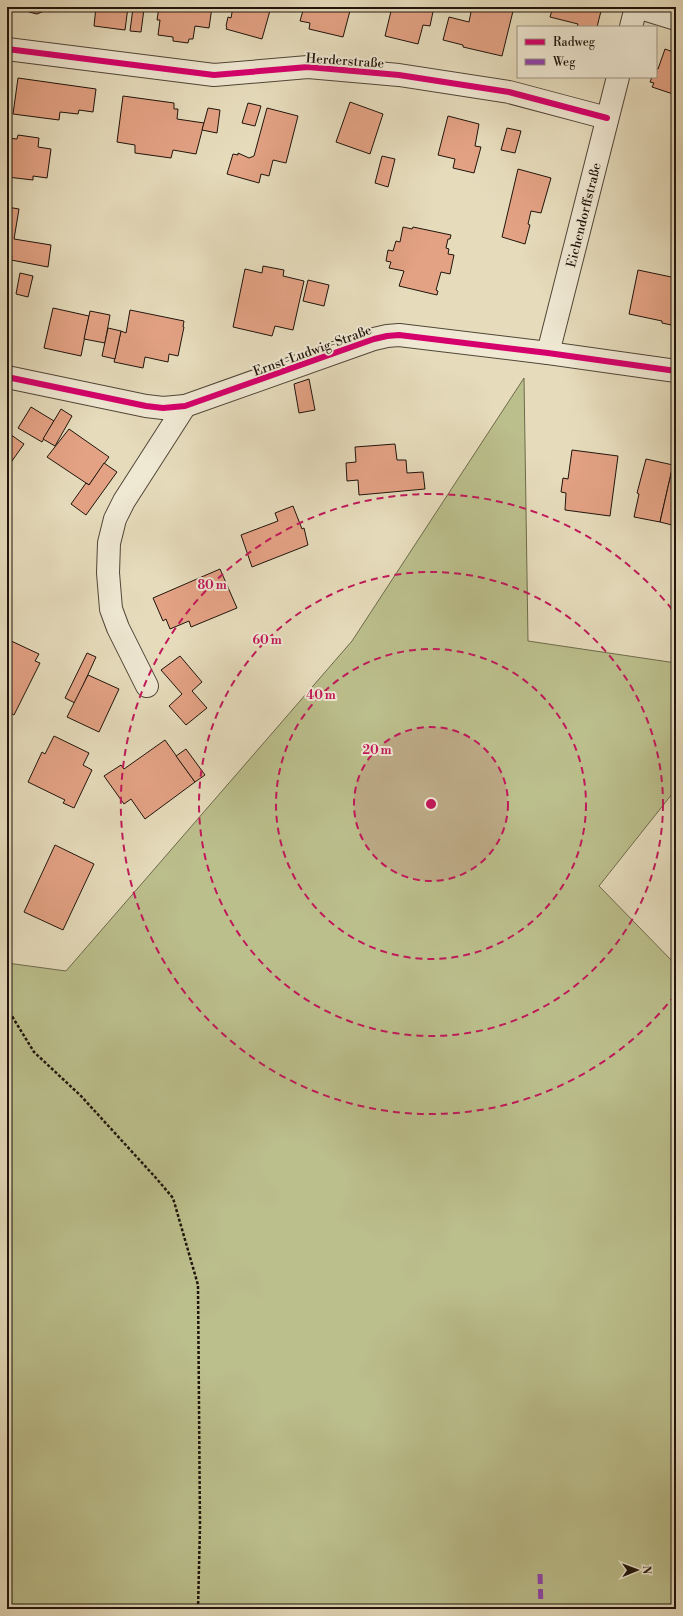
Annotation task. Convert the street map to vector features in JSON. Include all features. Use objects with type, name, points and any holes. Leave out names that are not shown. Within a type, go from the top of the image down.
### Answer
[{"type":"street","points":[[631,26],[637,7],[676,19]]},
{"type":"street","name":"Herderstraße","points":[[7,49],[214,75],[308,67],[399,75],[509,92],[607,118]]},
{"type":"street","name":"Eichendorffstraße","points":[[548,353],[618,78]]},
{"type":"street","name":"Ernst-Ludwig-Straße","points":[[7,377],[146,406],[163,408],[185,406],[374,339],[399,335],[548,353],[676,371]]},
{"type":"street","points":[[148,686],[118,628],[111,609],[108,573],[109,543],[115,519],[124,501],[185,406]]},
{"type":"path","points":[[7,1008],[34,1052],[80,1096],[173,1198],[198,1285],[200,1526],[198,1609]]},
{"type":"green space","points":[[524,378],[528,641],[676,663],[676,789],[599,886],[676,965],[676,1609],[7,1609],[7,963],[66,971],[352,641]]},
{"type":"building","points":[[25,7],[60,7],[59,11],[46,9],[37,14],[29,12]]},
{"type":"building","points":[[96,7],[128,7],[125,30],[94,26]]},
{"type":"building","points":[[159,7],[212,7],[209,28],[195,26],[193,39],[189,39],[188,43],[173,41],[173,37],[158,35],[160,20],[157,20]]},
{"type":"building","points":[[233,7],[271,7],[262,39],[226,29],[228,17],[231,18]]},
{"type":"building","points":[[304,7],[351,7],[343,37],[309,29],[310,23],[300,21]]},
{"type":"building","points":[[392,7],[434,7],[430,26],[423,25],[418,44],[385,36]]},
{"type":"building","points":[[472,7],[493,11],[494,7],[514,7],[502,56],[463,47],[463,45],[443,40],[449,17],[469,22]]},
{"type":"building","points":[[553,7],[602,7],[597,26],[577,26],[578,24],[550,17]]},
{"type":"building","points":[[133,8],[144,9],[141,32],[130,31]]},
{"type":"building","points":[[665,49],[676,53],[676,95],[652,87],[654,83],[650,82],[652,78],[657,78],[658,69]]},
{"type":"building","points":[[18,78],[96,89],[93,112],[79,110],[78,114],[60,112],[59,120],[13,114]]},
{"type":"building","points":[[123,96],[174,103],[174,109],[178,109],[177,119],[204,123],[196,154],[173,150],[171,158],[135,153],[135,145],[117,142]]},
{"type":"building","points":[[350,102],[383,114],[370,154],[336,142]]},
{"type":"building","points":[[248,103],[261,106],[255,126],[242,123]]},
{"type":"building","points":[[208,108],[220,110],[217,133],[202,130]]},
{"type":"building","points":[[267,108],[298,116],[286,163],[273,160],[269,176],[261,174],[259,183],[227,174],[233,154],[238,155],[238,153],[249,158],[254,156]]},
{"type":"building","points":[[448,116],[479,124],[475,146],[481,147],[474,173],[453,168],[455,159],[438,155]]},
{"type":"building","points":[[507,128],[521,131],[515,153],[501,150]]},
{"type":"building","points":[[18,135],[39,138],[38,147],[51,149],[47,178],[33,176],[33,180],[7,177],[7,138],[17,139]]},
{"type":"building","points":[[382,156],[395,159],[388,187],[375,183]]},
{"type":"building","points":[[518,169],[551,178],[541,213],[531,211],[528,224],[530,225],[525,244],[502,237]]},
{"type":"building","points":[[7,207],[19,209],[14,239],[51,245],[48,267],[11,260],[12,256],[7,255]]},
{"type":"building","points":[[403,227],[412,229],[413,227],[451,235],[450,239],[448,239],[446,248],[449,249],[448,254],[454,255],[450,274],[441,272],[436,290],[438,291],[437,295],[399,286],[404,271],[389,268],[391,262],[386,261],[388,250],[393,251],[396,241],[400,242]]},
{"type":"building","points":[[263,266],[284,270],[283,276],[304,281],[293,330],[275,326],[272,336],[233,327],[245,269],[262,273]]},
{"type":"building","points":[[638,270],[676,278],[676,326],[662,323],[662,321],[629,314]]},
{"type":"building","points":[[20,273],[33,276],[28,297],[16,294]]},
{"type":"building","points":[[308,280],[329,285],[324,306],[303,301]]},
{"type":"building","points":[[7,291],[11,292],[7,313]]},
{"type":"building","points":[[53,308],[89,316],[81,356],[44,348]]},
{"type":"building","points":[[130,310],[184,321],[178,356],[169,354],[168,362],[145,357],[143,368],[114,362],[121,331],[126,333]]},
{"type":"building","points":[[90,311],[110,315],[105,343],[84,339]]},
{"type":"building","points":[[108,328],[121,331],[115,359],[102,356]]},
{"type":"building","points":[[309,379],[315,410],[299,413],[294,384]]},
{"type":"building","points":[[31,407],[54,421],[42,442],[18,428]]},
{"type":"building","points":[[61,409],[72,416],[55,446],[43,439]]},
{"type":"building","points":[[69,429],[109,457],[89,485],[47,457]]},
{"type":"building","points":[[7,432],[24,444],[7,468]]},
{"type":"building","points":[[395,444],[397,460],[406,460],[407,473],[423,472],[425,489],[359,495],[358,480],[347,481],[346,463],[356,462],[355,447]]},
{"type":"building","points":[[572,450],[618,456],[610,516],[565,510],[566,493],[561,492],[563,478],[568,479]]},
{"type":"building","points":[[646,459],[673,465],[660,522],[634,517],[639,494],[637,493]]},
{"type":"building","points":[[104,463],[117,472],[86,515],[71,504],[86,483],[89,485]]},
{"type":"building","points":[[673,465],[676,466],[676,526],[660,522]]},
{"type":"building","points":[[293,506],[302,529],[304,528],[308,545],[252,567],[241,535],[278,521],[275,513]]},
{"type":"building","points":[[220,569],[237,608],[191,627],[189,621],[170,629],[166,619],[163,621],[153,598]]},
{"type":"building","points":[[9,640],[39,654],[35,661],[40,663],[14,715],[7,711],[7,644]]},
{"type":"building","points":[[87,653],[96,657],[75,703],[65,698]]},
{"type":"building","points":[[180,656],[202,682],[192,691],[207,708],[186,725],[169,706],[182,694],[161,670]]},
{"type":"building","points":[[88,675],[119,689],[99,732],[67,717]]},
{"type":"building","points":[[54,736],[89,753],[83,765],[92,770],[74,808],[63,803],[65,800],[28,782],[42,752],[45,754]]},
{"type":"building","points":[[165,740],[195,782],[145,819],[131,799],[124,804],[104,776],[121,765],[124,769]]},
{"type":"building","points":[[186,749],[205,775],[195,782],[176,756]]},
{"type":"building","points":[[55,845],[94,864],[63,930],[24,912]]},
{"type":"marked path","points":[[540,1574],[541,1609]]},
{"type":"cycle path","points":[[7,49],[214,75],[308,67],[399,75],[509,92],[607,118]]},
{"type":"cycle path","points":[[7,377],[146,406],[163,408],[185,406],[374,339],[399,335],[548,353],[676,371]]}]
